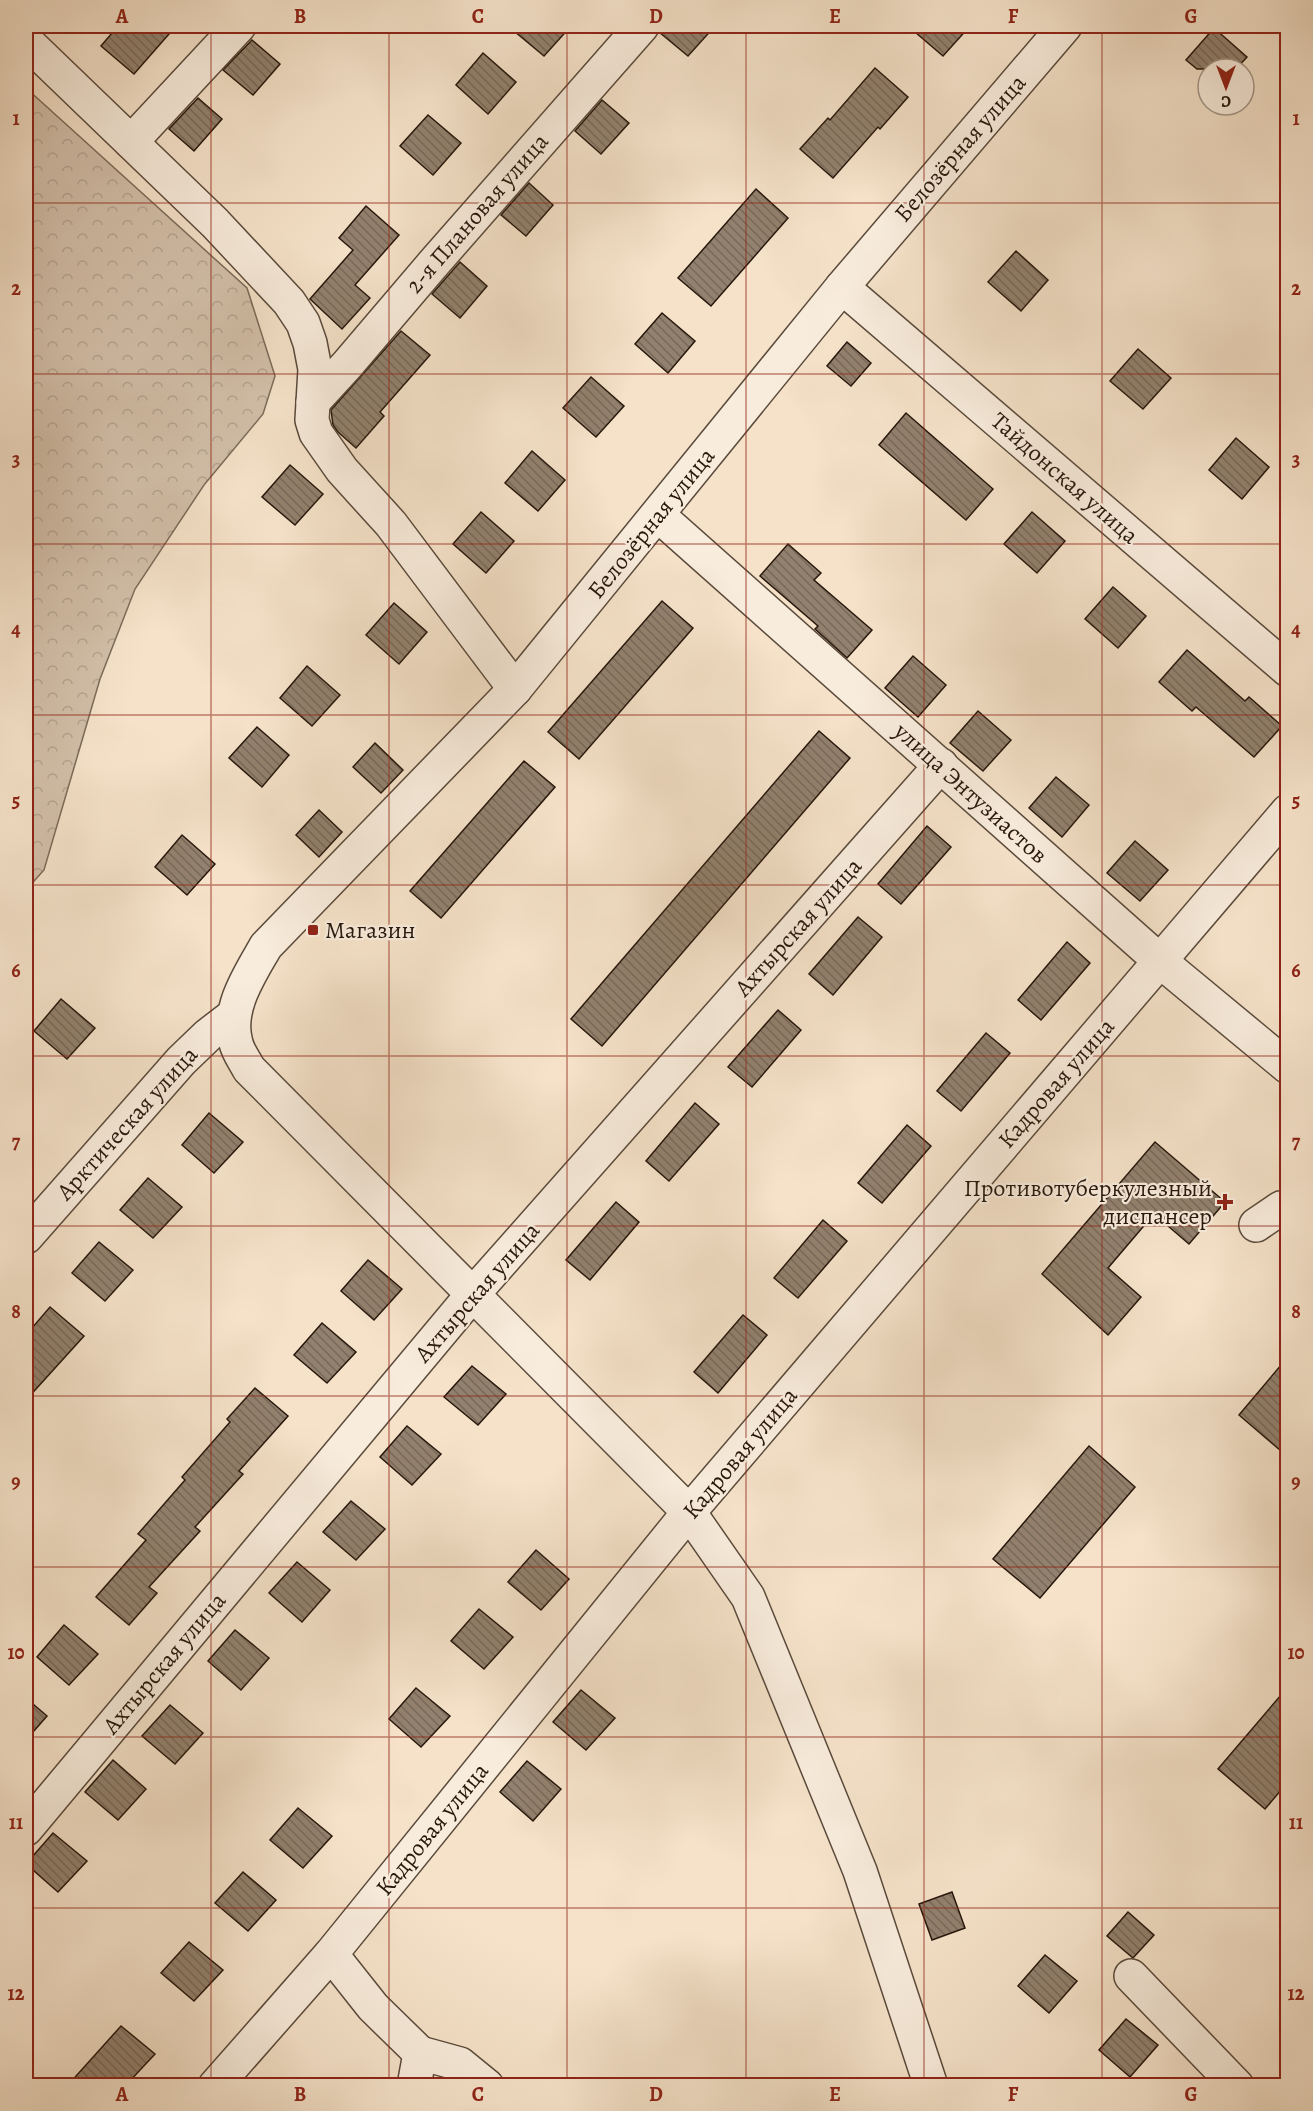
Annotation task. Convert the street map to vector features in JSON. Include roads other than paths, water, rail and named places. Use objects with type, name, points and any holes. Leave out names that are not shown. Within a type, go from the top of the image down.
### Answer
[{"type":"street","points":[[131,142],[239,26]]},
{"type":"street","name":"2-я Плановая улица","points":[[313,402],[642,26]]},
{"type":"street","name":"Белозёрная улица","points":[[234,1014],[247,981],[266,946],[515,689],[842,287],[1065,26]]},
{"type":"street","points":[[26,41],[215,223],[289,302],[303,323],[310,343],[315,369],[312,420],[316,432],[342,470],[391,524],[515,689]]},
{"type":"street","name":"Тайдонская улица","points":[[842,287],[1287,670]]},
{"type":"street","name":"улица Энтузиастов","points":[[658,515],[1160,961],[1287,1067]]},
{"type":"street","name":"Ахтырская улица","points":[[26,1828],[472,1295],[941,765]]},
{"type":"street","name":"Кадровая улица","points":[[215,2085],[331,1954],[689,1512],[1287,811]]},
{"type":"street","points":[[234,1014],[236,1043],[249,1068],[689,1512],[748,1597],[860,1871],[931,2085]]},
{"type":"street","name":"Арктическая улица","points":[[26,1237],[182,1061],[208,1035],[234,1014]]},
{"type":"street","points":[[1256,1225],[1281,1208],[1287,1212]]},
{"type":"street","points":[[331,1954],[372,2007],[420,2053],[460,2064],[487,2085]]},
{"type":"street","points":[[1131,1976],[1238,2085]]},
{"type":"street","points":[[414,2085],[420,2053]]},
{"type":"place","name":"Магазин","points":[[313,930]]},
{"type":"place","name":"Противотуберкулезный диспансер","points":[[1225,1202]]}]
